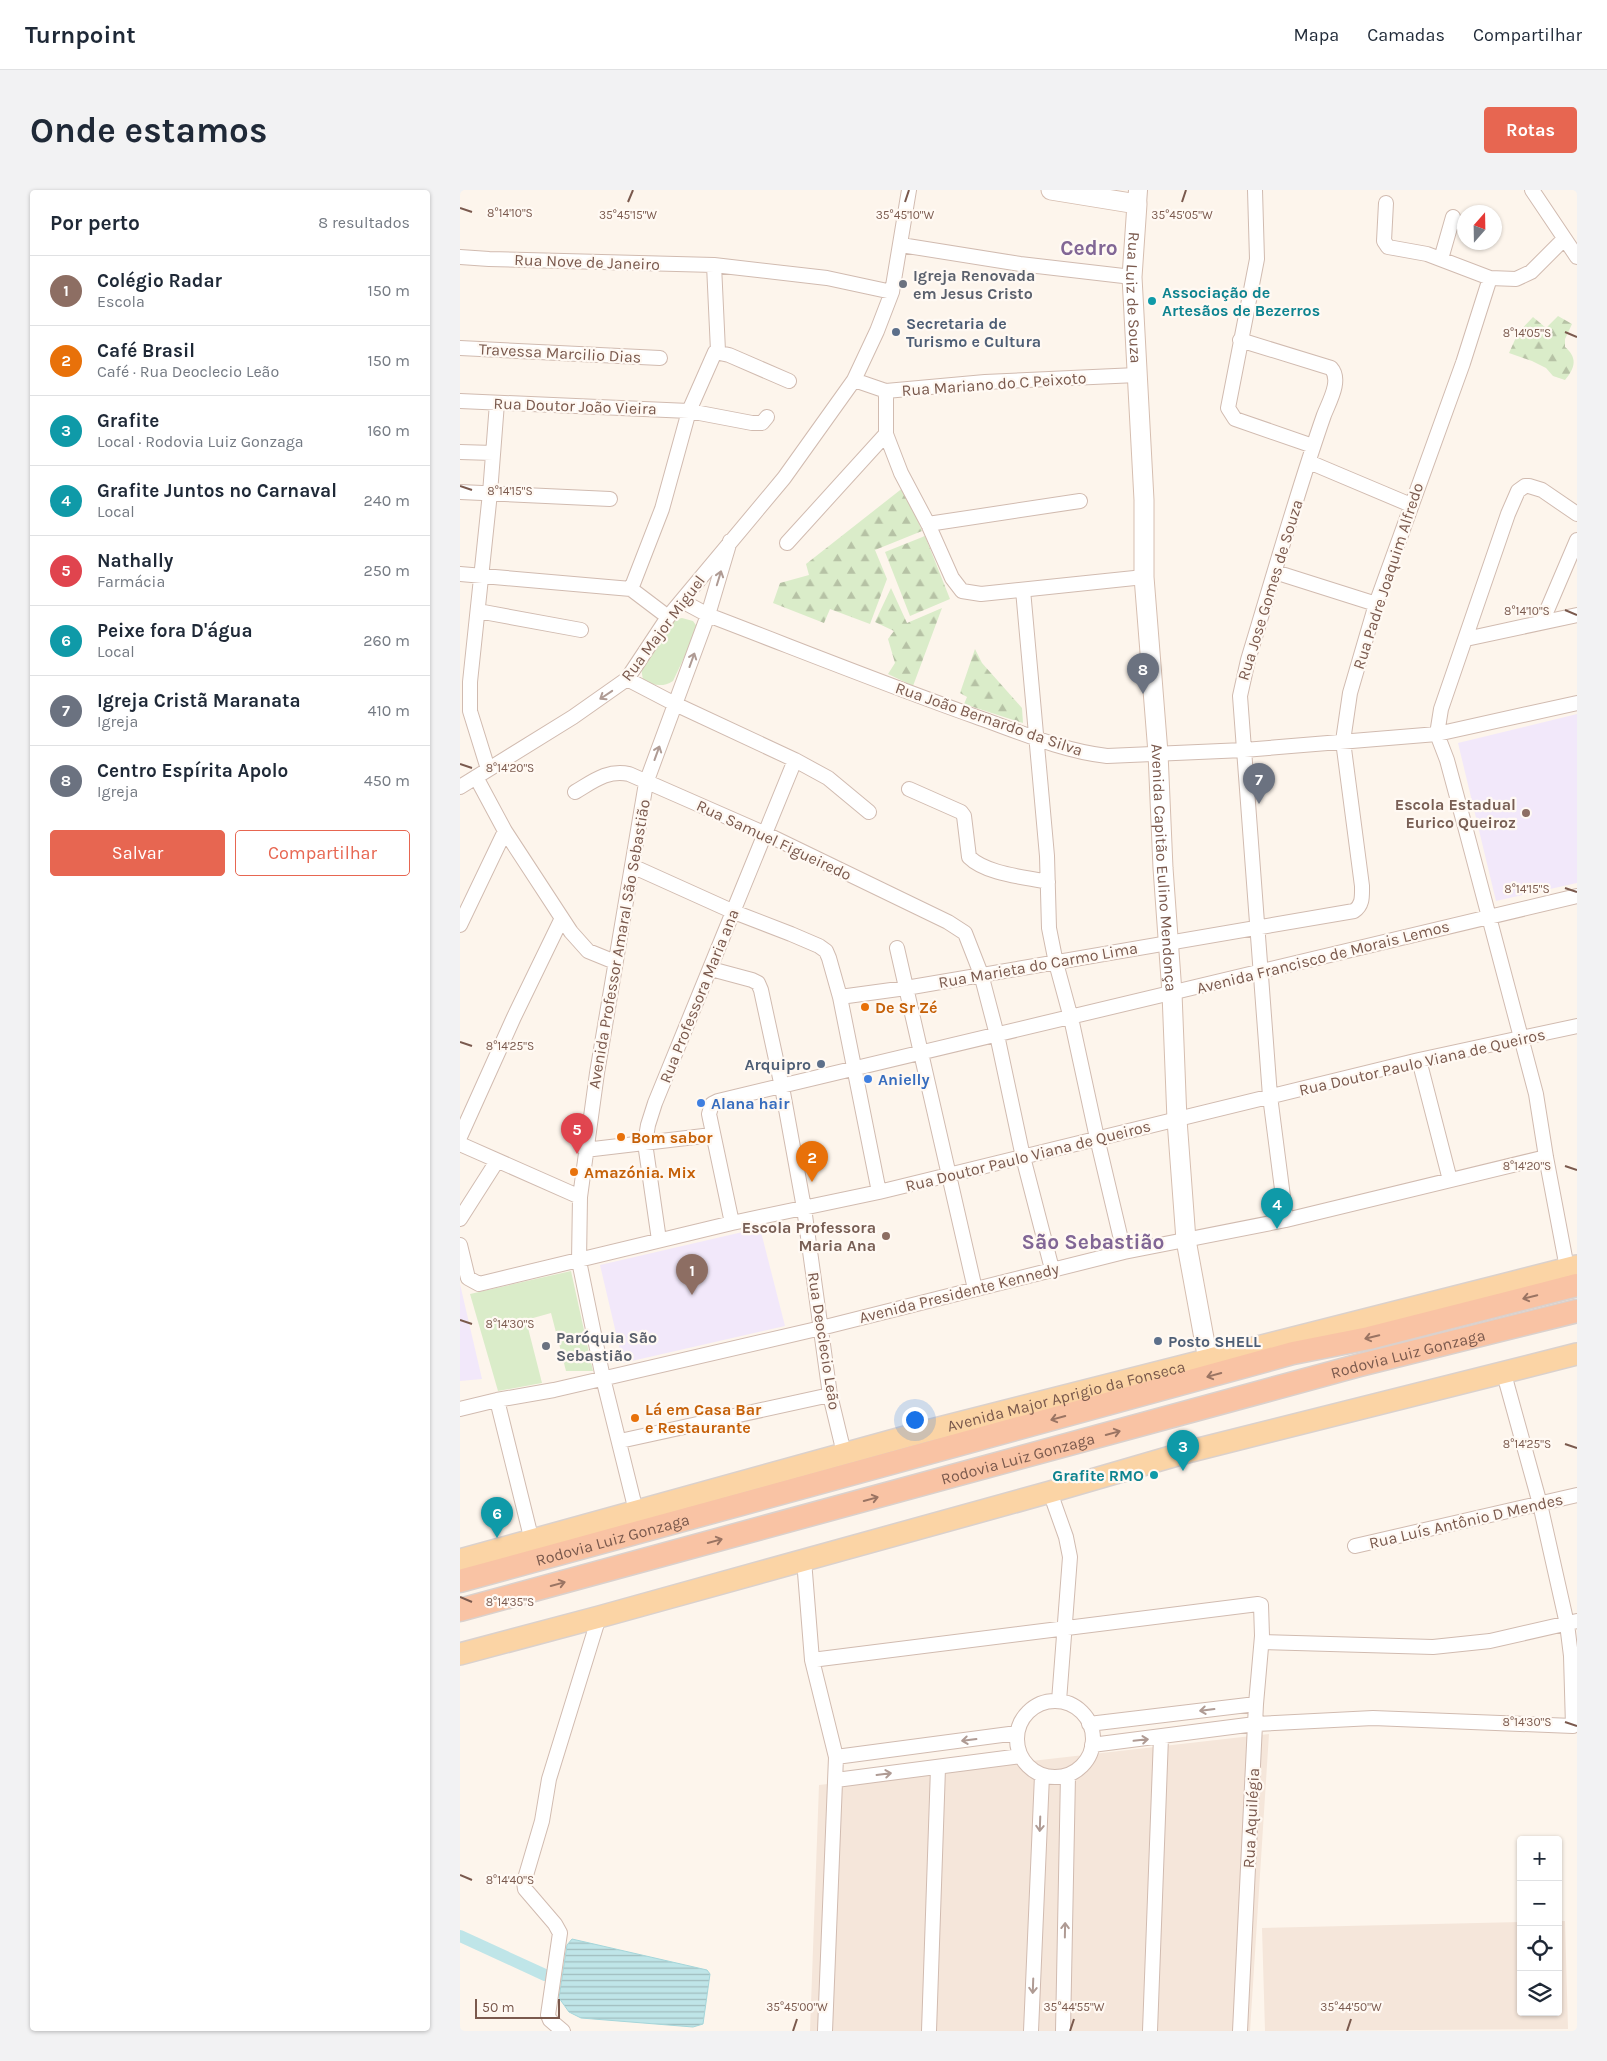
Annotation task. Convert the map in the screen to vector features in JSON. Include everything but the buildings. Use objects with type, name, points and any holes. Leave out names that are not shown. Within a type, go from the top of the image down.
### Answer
[{"type":"highway","name":"Rodovia Luiz Gonzaga","points":[[460,1581],[1294,1353],[1369,1338],[1574,1273]]},
{"type":"highway","name":"Rodovia Luiz Gonzaga","points":[[460,1610],[1360,1365],[1577,1311]]},
{"type":"main road","points":[[1051,190],[1137,197]]},
{"type":"main road","name":"Rua Luiz de Souza","points":[[1137,197],[1132,277],[1137,375]]},
{"type":"main road","name":"Avenida Capitão Eulino Mendonça","points":[[1137,375],[1144,500],[1144,577],[1158,754],[1163,868],[1172,993],[1177,1120],[1186,1240],[1208,1360]]},
{"type":"main road","name":"Avenida Major Aprigio da Fonseca","points":[[460,1560],[844,1454],[1208,1360],[1441,1300],[1574,1273]]},
{"type":"main road","points":[[460,1654],[599,1618],[1191,1451],[1504,1374],[1577,1354]]},
{"type":"street","name":"Rua Major Miguel","points":[[460,787],[573,717],[626,679],[668,617],[784,478],[854,380],[877,331],[892,292],[910,190]]},
{"type":"street","points":[[1256,190],[1257,258],[1228,408],[1235,419],[1313,446]]},
{"type":"street","points":[[1532,190],[1542,202],[1577,257]]},
{"type":"street","points":[[1386,203],[1384,241],[1386,246],[1392,249],[1418,252],[1441,259],[1490,278],[1516,279],[1522,277],[1531,272],[1564,239]]},
{"type":"street","points":[[1441,259],[1453,217]]},
{"type":"street","points":[[901,245],[1020,264],[1132,277]]},
{"type":"street","name":"Rua Nove de Janeiro","points":[[460,256],[489,259],[714,265],[826,278],[892,292]]},
{"type":"street","points":[[631,589],[664,502],[689,411],[714,356],[714,265]]},
{"type":"street","name":"Rua Padre Joaquim Alfredo","points":[[1354,911],[1359,908],[1362,902],[1362,886],[1343,741],[1350,693],[1376,604],[1462,363],[1490,278]]},
{"type":"street","name":"Rua Jose Gomes de Souza","points":[[1240,340],[1331,368],[1336,376],[1334,388],[1313,446],[1242,679],[1240,696],[1270,1096],[1286,1220]]},
{"type":"street","name":"Travessa Marcilio Dias","points":[[460,348],[660,358]]},
{"type":"street","points":[[714,356],[789,381]]},
{"type":"street","name":"Rua Mariano do C Peixoto","points":[[854,380],[886,391],[985,382],[1137,375]]},
{"type":"street","points":[[886,391],[886,434],[901,473],[928,524],[952,578],[962,591],[981,594],[1144,577]]},
{"type":"street","name":"Rua Doutor João Vieira","points":[[460,401],[689,411],[752,423],[762,423],[767,417]]},
{"type":"street","points":[[488,769],[465,711],[470,682],[467,638],[478,612],[497,403]]},
{"type":"street","points":[[787,543],[886,434]]},
{"type":"street","points":[[460,452],[493,453]]},
{"type":"street","points":[[1309,462],[1411,505]]},
{"type":"street","points":[[1574,1273],[1546,1157],[1536,1094],[1467,834],[1438,734],[1441,710],[1508,514],[1520,488],[1529,486],[1542,490],[1577,514]]},
{"type":"street","points":[[460,492],[610,499]]},
{"type":"street","points":[[928,524],[1080,501]]},
{"type":"street","points":[[1542,622],[1577,540]]},
{"type":"street","name":"Avenida Professor Amaral São Sebastião","points":[[636,1511],[603,1378],[579,1261],[580,1197],[585,1150],[646,783],[708,615],[730,541]]},
{"type":"street","points":[[1275,572],[1376,604]]},
{"type":"street","points":[[460,574],[631,589],[668,617]]},
{"type":"street","points":[[1022,590],[1048,882],[1049,928],[1056,962],[1072,1018],[1097,1138],[1124,1252]]},
{"type":"street","name":"Rua João Bernardo da Silva","points":[[682,601],[708,615],[906,692],[1086,754],[1127,756],[1244,750],[1438,734],[1577,703]]},
{"type":"street","points":[[478,612],[581,630]]},
{"type":"street","points":[[1466,639],[1577,615]]},
{"type":"street","points":[[626,679],[795,760],[828,778],[869,812]]},
{"type":"street","name":"Rua Professora Maria ana","points":[[659,1240],[645,1143],[648,1125],[655,1103],[795,760]]},
{"type":"street","name":"Rua Samuel Figueiredo","points":[[575,792],[607,774],[618,771],[629,774],[766,834],[960,929],[968,939],[981,974]]},
{"type":"street","points":[[476,777],[505,830],[579,943],[588,951],[615,962]]},
{"type":"street","points":[[909,789],[961,812],[964,816],[968,857],[978,865],[1048,882]]},
{"type":"street","points":[[460,926],[505,830]]},
{"type":"street","points":[[632,866],[734,912],[791,934],[826,951],[830,958],[840,997],[879,1192]]},
{"type":"street","name":"Avenida Francisco de Morais Lemos","points":[[712,1135],[709,1109],[712,1104],[718,1101],[1577,896]]},
{"type":"street","name":"Rua Marieta do Carmo Lima","points":[[840,997],[906,988],[1354,911]]},
{"type":"street","points":[[460,1137],[514,1017],[562,918]]},
{"type":"street","points":[[897,948],[975,1289]]},
{"type":"street","name":"Rua Deoclecio Leão","points":[[711,968],[745,977],[758,983],[764,1001],[804,1208],[830,1395],[844,1454]]},
{"type":"street","points":[[981,974],[997,1035],[1023,1157],[1052,1269]]},
{"type":"street","name":"Rua Doutor Paulo Viana de Queiros","points":[[460,1245],[468,1278],[479,1284],[732,1223],[879,1192],[1419,1060],[1577,1026]]},
{"type":"street","points":[[1419,1060],[1450,1180]]},
{"type":"street","points":[[585,1150],[712,1135],[732,1223]]},
{"type":"street","points":[[460,1144],[580,1197]]},
{"type":"street","name":"Avenida Presidente Kennedy","points":[[460,1409],[554,1390],[821,1328],[1124,1252],[1286,1220],[1546,1157]]},
{"type":"street","points":[[460,1219],[465,1202],[496,1161]]},
{"type":"street","points":[[1092,1745],[1255,1724],[1373,1718],[1572,1726],[1572,1623],[1504,1374]]},
{"type":"street","points":[[620,1441],[830,1395]]},
{"type":"street","points":[[497,1400],[532,1541]]},
{"type":"street","points":[[1050,1492],[1069,1548],[1066,1628],[1059,1702]]},
{"type":"street","name":"Rua Luís Antônio D Mendes","points":[[1355,1546],[1577,1495]]},
{"type":"street","points":[[804,1560],[812,1660],[836,1757],[826,2031]]},
{"type":"street","name":"Rua Aquilégia","points":[[1066,1628],[1261,1605],[1262,1642],[1256,1704],[1240,2031]]},
{"type":"street","points":[[563,2031],[550,2020],[548,2015],[560,1943],[559,1929],[525,1889],[524,1882],[542,1821],[549,1779],[599,1618]]},
{"type":"street","points":[[1262,1642],[1433,1646],[1490,1641],[1572,1623]]},
{"type":"street","points":[[812,1660],[1066,1628]]},
{"type":"street","points":[[1047,1702],[1072,1705],[1082,1713],[1090,1724],[1092,1745],[1084,1763],[1068,1775],[1060,1777],[1042,1775],[1033,1770],[1021,1756],[1017,1745],[1020,1722],[1032,1709],[1047,1702]]},
{"type":"street","points":[[1090,1724],[1256,1704]]},
{"type":"street","points":[[836,1757],[1017,1734]]},
{"type":"street","points":[[1150,2031],[1161,1737]]},
{"type":"street","points":[[836,1780],[1021,1756]]},
{"type":"street","points":[[929,2031],[938,1768]]},
{"type":"street","points":[[1031,2031],[1042,1775]]},
{"type":"street","points":[[1063,2031],[1068,1775]]},
{"type":"shaded area","name":"Escola Estadual Eurico Queiroz","points":[[1577,714],[1577,883],[1496,901],[1458,743]]},
{"type":"shaded area","points":[[760,1228],[785,1326],[623,1363],[600,1265]]},
{"type":"shaded area","points":[[460,1284],[482,1379],[460,1381]]},
{"type":"shaded area","points":[[1269,1734],[1250,2031],[810,2031],[819,1785]]},
{"type":"shaded area","points":[[1562,1921],[1565,1921],[1568,2029],[1265,2031],[1262,1928],[1517,1922],[1517,2016],[1562,2016]]},
{"type":"green space","points":[[1558,316],[1572,324],[1565,339],[1565,347],[1572,355],[1574,362],[1565,380],[1553,376],[1546,368],[1532,361],[1509,353],[1518,333],[1533,317],[1546,328]]},
{"type":"green space","points":[[904,487],[922,531],[875,550],[887,579],[870,624],[830,609],[824,623],[773,603],[780,583],[809,575],[806,564]]},
{"type":"green space","points":[[925,536],[950,599],[910,616],[885,552]]},
{"type":"green space","points":[[891,588],[907,623],[942,608],[913,686],[888,674],[895,663],[888,639],[894,631],[875,622]]},
{"type":"green space","points":[[682,618],[693,621],[698,628],[673,681],[658,685],[643,680],[641,668],[672,620]]},
{"type":"green space","points":[[975,649],[982,663],[1022,708],[1023,723],[964,704],[967,697],[960,693]]},
{"type":"green space","points":[[571,1271],[593,1371],[566,1371],[551,1313],[526,1320],[542,1383],[498,1391],[470,1294]]},
{"type":"water","points":[[572,1939],[707,1970],[710,1974],[703,2024],[693,2027],[581,2018],[569,2012],[559,1998],[567,1945]]},
{"type":"waterway","points":[[460,1936],[545,1975]]},
{"type":"place","name":"Igreja Renovada em Jesus Cristo","points":[[903,284]]},
{"type":"place","name":"Associação de Artesãos de Bezerros","points":[[1152,301]]},
{"type":"place","name":"Secretaria de Turismo e Cultura","points":[[896,332]]},
{"type":"place","name":"Centro Espírita Apolo","points":[[1143,694]]},
{"type":"place","name":"Igreja Cristã Maranata","points":[[1259,804]]},
{"type":"place","name":"Escola Estadual Eurico Queiroz","points":[[1526,813]]},
{"type":"place","name":"De Sr Zé","points":[[865,1007]]},
{"type":"place","name":"Arquipro","points":[[821,1064]]},
{"type":"place","name":"Anielly","points":[[868,1079]]},
{"type":"place","name":"Alana hair","points":[[701,1103]]},
{"type":"place","name":"Bom sabor","points":[[621,1137]]},
{"type":"place","name":"Nathally","points":[[577,1154]]},
{"type":"place","name":"Amazónia. Mix","points":[[574,1172]]},
{"type":"place","name":"Café Brasil","points":[[812,1182]]},
{"type":"place","name":"Grafite Juntos no Carnaval","points":[[1277,1229]]},
{"type":"place","name":"Escola Professora Maria Ana","points":[[886,1236]]},
{"type":"place","name":"Colégio Radar","points":[[692,1295]]},
{"type":"place","name":"Posto SHELL","points":[[1158,1341]]},
{"type":"place","name":"Paróquia São Sebastião","points":[[546,1346]]},
{"type":"place","name":"Lá em Casa Bar e Restaurante","points":[[635,1418]]},
{"type":"place","name":"Grafite","points":[[1183,1471]]},
{"type":"place","name":"Grafite RMO","points":[[1154,1475]]},
{"type":"place","name":"Peixe fora D'água","points":[[497,1538]]},
{"type":"district","name":"Cedro","points":[[1089,248]]},
{"type":"district","name":"São Sebastião","points":[[1093,1242]]}]
